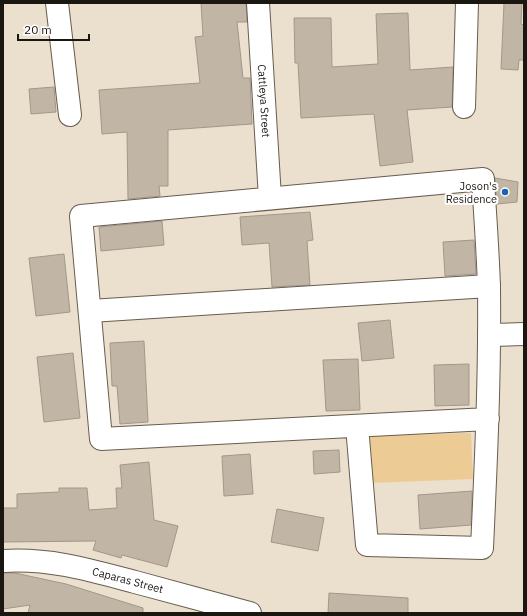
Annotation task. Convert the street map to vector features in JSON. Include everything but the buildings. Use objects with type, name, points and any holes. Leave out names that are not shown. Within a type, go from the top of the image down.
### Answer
[{"type":"street","points":[[57,3],[70,115]]},
{"type":"street","name":"Cattleya Street","points":[[258,3],[270,198]]},
{"type":"street","points":[[464,107],[467,3]]},
{"type":"street","points":[[357,426],[367,545],[482,548],[488,419],[489,335],[489,286],[483,179],[81,216],[101,439],[488,419]]},
{"type":"street","points":[[90,311],[489,286]]},
{"type":"street","points":[[489,335],[524,334]]},
{"type":"street","name":"Caparas Street","points":[[3,561],[50,561],[250,613]]},
{"type":"shaded area","points":[[471,433],[473,479],[371,483],[369,436]]},
{"type":"place","name":"Joson's Residence","points":[[505,192]]}]
